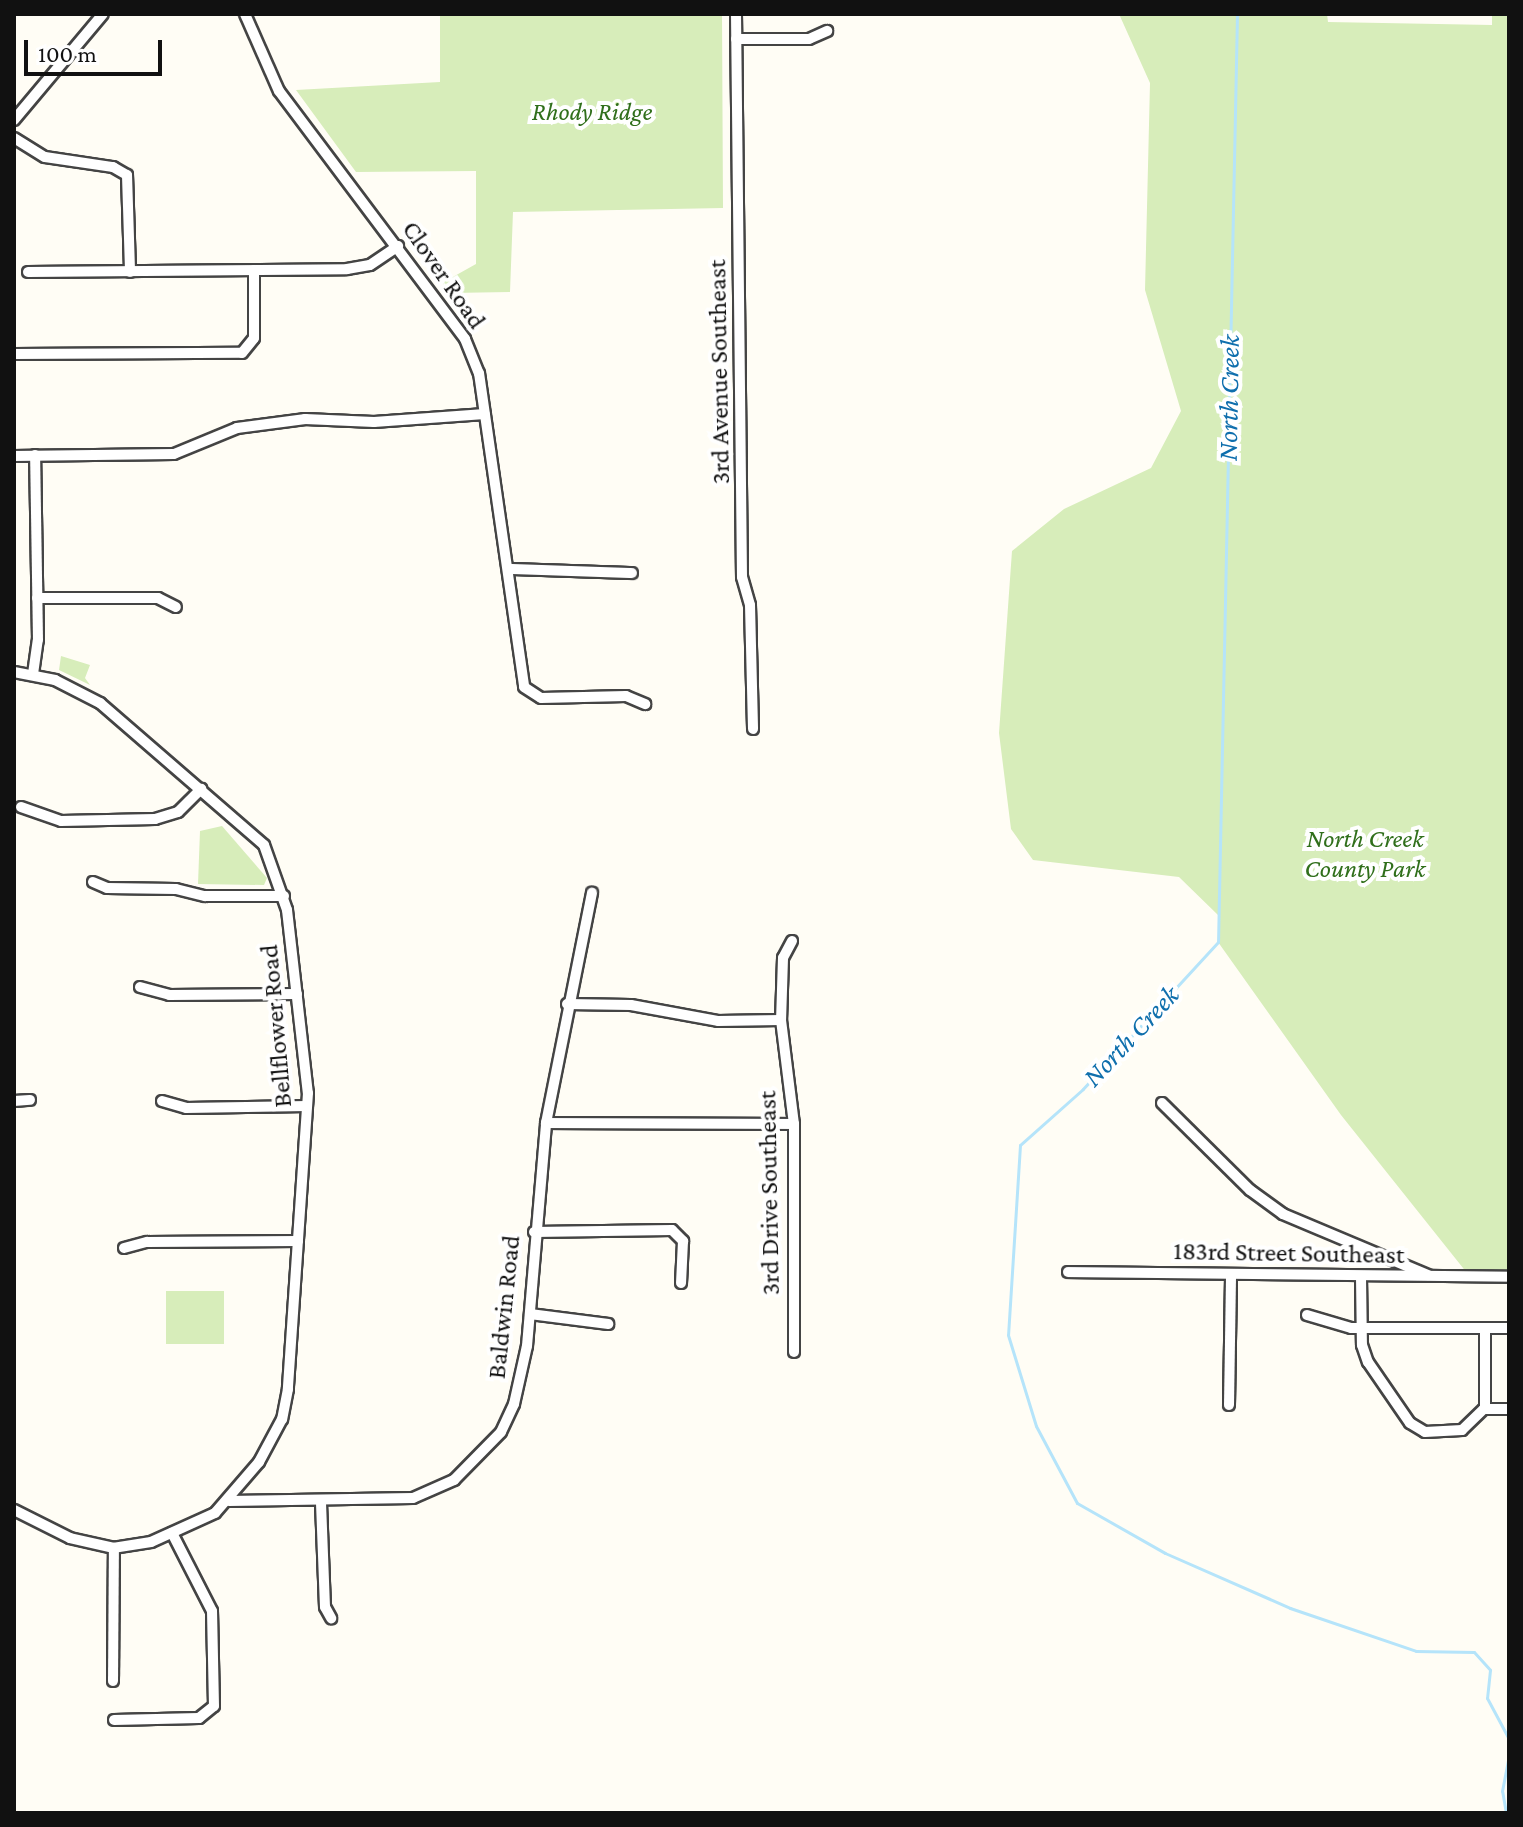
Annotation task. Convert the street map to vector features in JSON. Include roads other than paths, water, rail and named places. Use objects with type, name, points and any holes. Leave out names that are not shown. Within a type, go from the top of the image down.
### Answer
[{"type":"street","points":[[14,120],[103,14]]},
{"type":"street","name":"Clover Road","points":[[245,14],[279,91],[465,339],[479,373],[510,569],[522,681],[528,693],[541,698],[626,696],[645,704]]},
{"type":"street","name":"3rd Avenue Southeast","points":[[736,14],[742,577],[750,605],[753,729]]},
{"type":"street","points":[[736,39],[809,39],[827,31]]},
{"type":"street","points":[[14,138],[45,157],[121,170],[130,183],[130,272]]},
{"type":"street","points":[[28,272],[359,268],[398,246]]},
{"type":"street","points":[[14,354],[235,354],[250,347],[254,270]]},
{"type":"street","points":[[14,456],[174,454],[237,428],[305,419],[374,422],[485,414]]},
{"type":"street","points":[[33,674],[37,598],[35,455]]},
{"type":"street","points":[[510,569],[632,573]]},
{"type":"street","points":[[37,598],[158,598],[176,607]]},
{"type":"street","name":"Bellflower Road","points":[[14,672],[33,674],[100,703],[254,832],[272,859],[284,896],[307,1106],[286,1404],[274,1438],[229,1501]]},
{"type":"street","points":[[21,807],[61,821],[155,819],[178,812],[201,789]]},
{"type":"street","points":[[93,882],[107,888],[176,889],[205,896],[284,896]]},
{"type":"street","name":"Baldwin Road","points":[[229,1501],[321,1503],[413,1498],[443,1487],[467,1470],[494,1442],[511,1411],[530,1314],[534,1232],[546,1123],[567,1004],[592,893]]},
{"type":"street","name":"3rd Drive Southeast","points":[[792,941],[783,958],[781,1020],[794,1124],[794,1352]]},
{"type":"street","points":[[140,987],[169,995],[297,994]]},
{"type":"street","points":[[567,1004],[631,1005],[718,1021],[781,1020]]},
{"type":"street","points":[[14,1101],[30,1100]]},
{"type":"street","points":[[162,1101],[186,1108],[307,1106]]},
{"type":"street","points":[[1162,1103],[1250,1190],[1283,1214],[1434,1278]]},
{"type":"street","points":[[546,1123],[794,1124]]},
{"type":"street","points":[[534,1232],[672,1230],[683,1241],[681,1283]]},
{"type":"street","points":[[124,1248],[147,1242],[298,1241]]},
{"type":"street","name":"183rd Street Southeast","points":[[1068,1272],[1509,1277]]},
{"type":"street","points":[[1229,1405],[1231,1274]]},
{"type":"street","points":[[1361,1277],[1361,1328],[1368,1362],[1400,1411],[1425,1432],[1444,1435],[1462,1430],[1484,1409],[1489,1389],[1485,1328]]},
{"type":"street","points":[[530,1314],[608,1324]]},
{"type":"street","points":[[1307,1315],[1361,1328],[1509,1328]]},
{"type":"street","points":[[1484,1409],[1509,1409]]},
{"type":"street","points":[[14,1510],[70,1538],[114,1548],[172,1533],[229,1501]]},
{"type":"street","points":[[321,1503],[325,1607],[331,1618]]},
{"type":"street","points":[[114,1720],[199,1718],[214,1706],[212,1611],[172,1533]]},
{"type":"street","points":[[113,1681],[114,1548]]},
{"type":"waterway","name":"North Creek","points":[[1237,14],[1218,942],[1083,1089],[1020,1145],[1008,1335],[1036,1426],[1077,1503],[1165,1553],[1290,1608],[1416,1651],[1474,1652],[1490,1670],[1487,1698],[1509,1739]]},
{"type":"waterway","name":"North Creek","points":[[1506,1813],[1502,1791],[1509,1754]]},
{"type":"park label","name":"Rhody Ridge","points":[[592,112]]},
{"type":"park label","name":"North Creek County Park","points":[[1365,854]]}]
